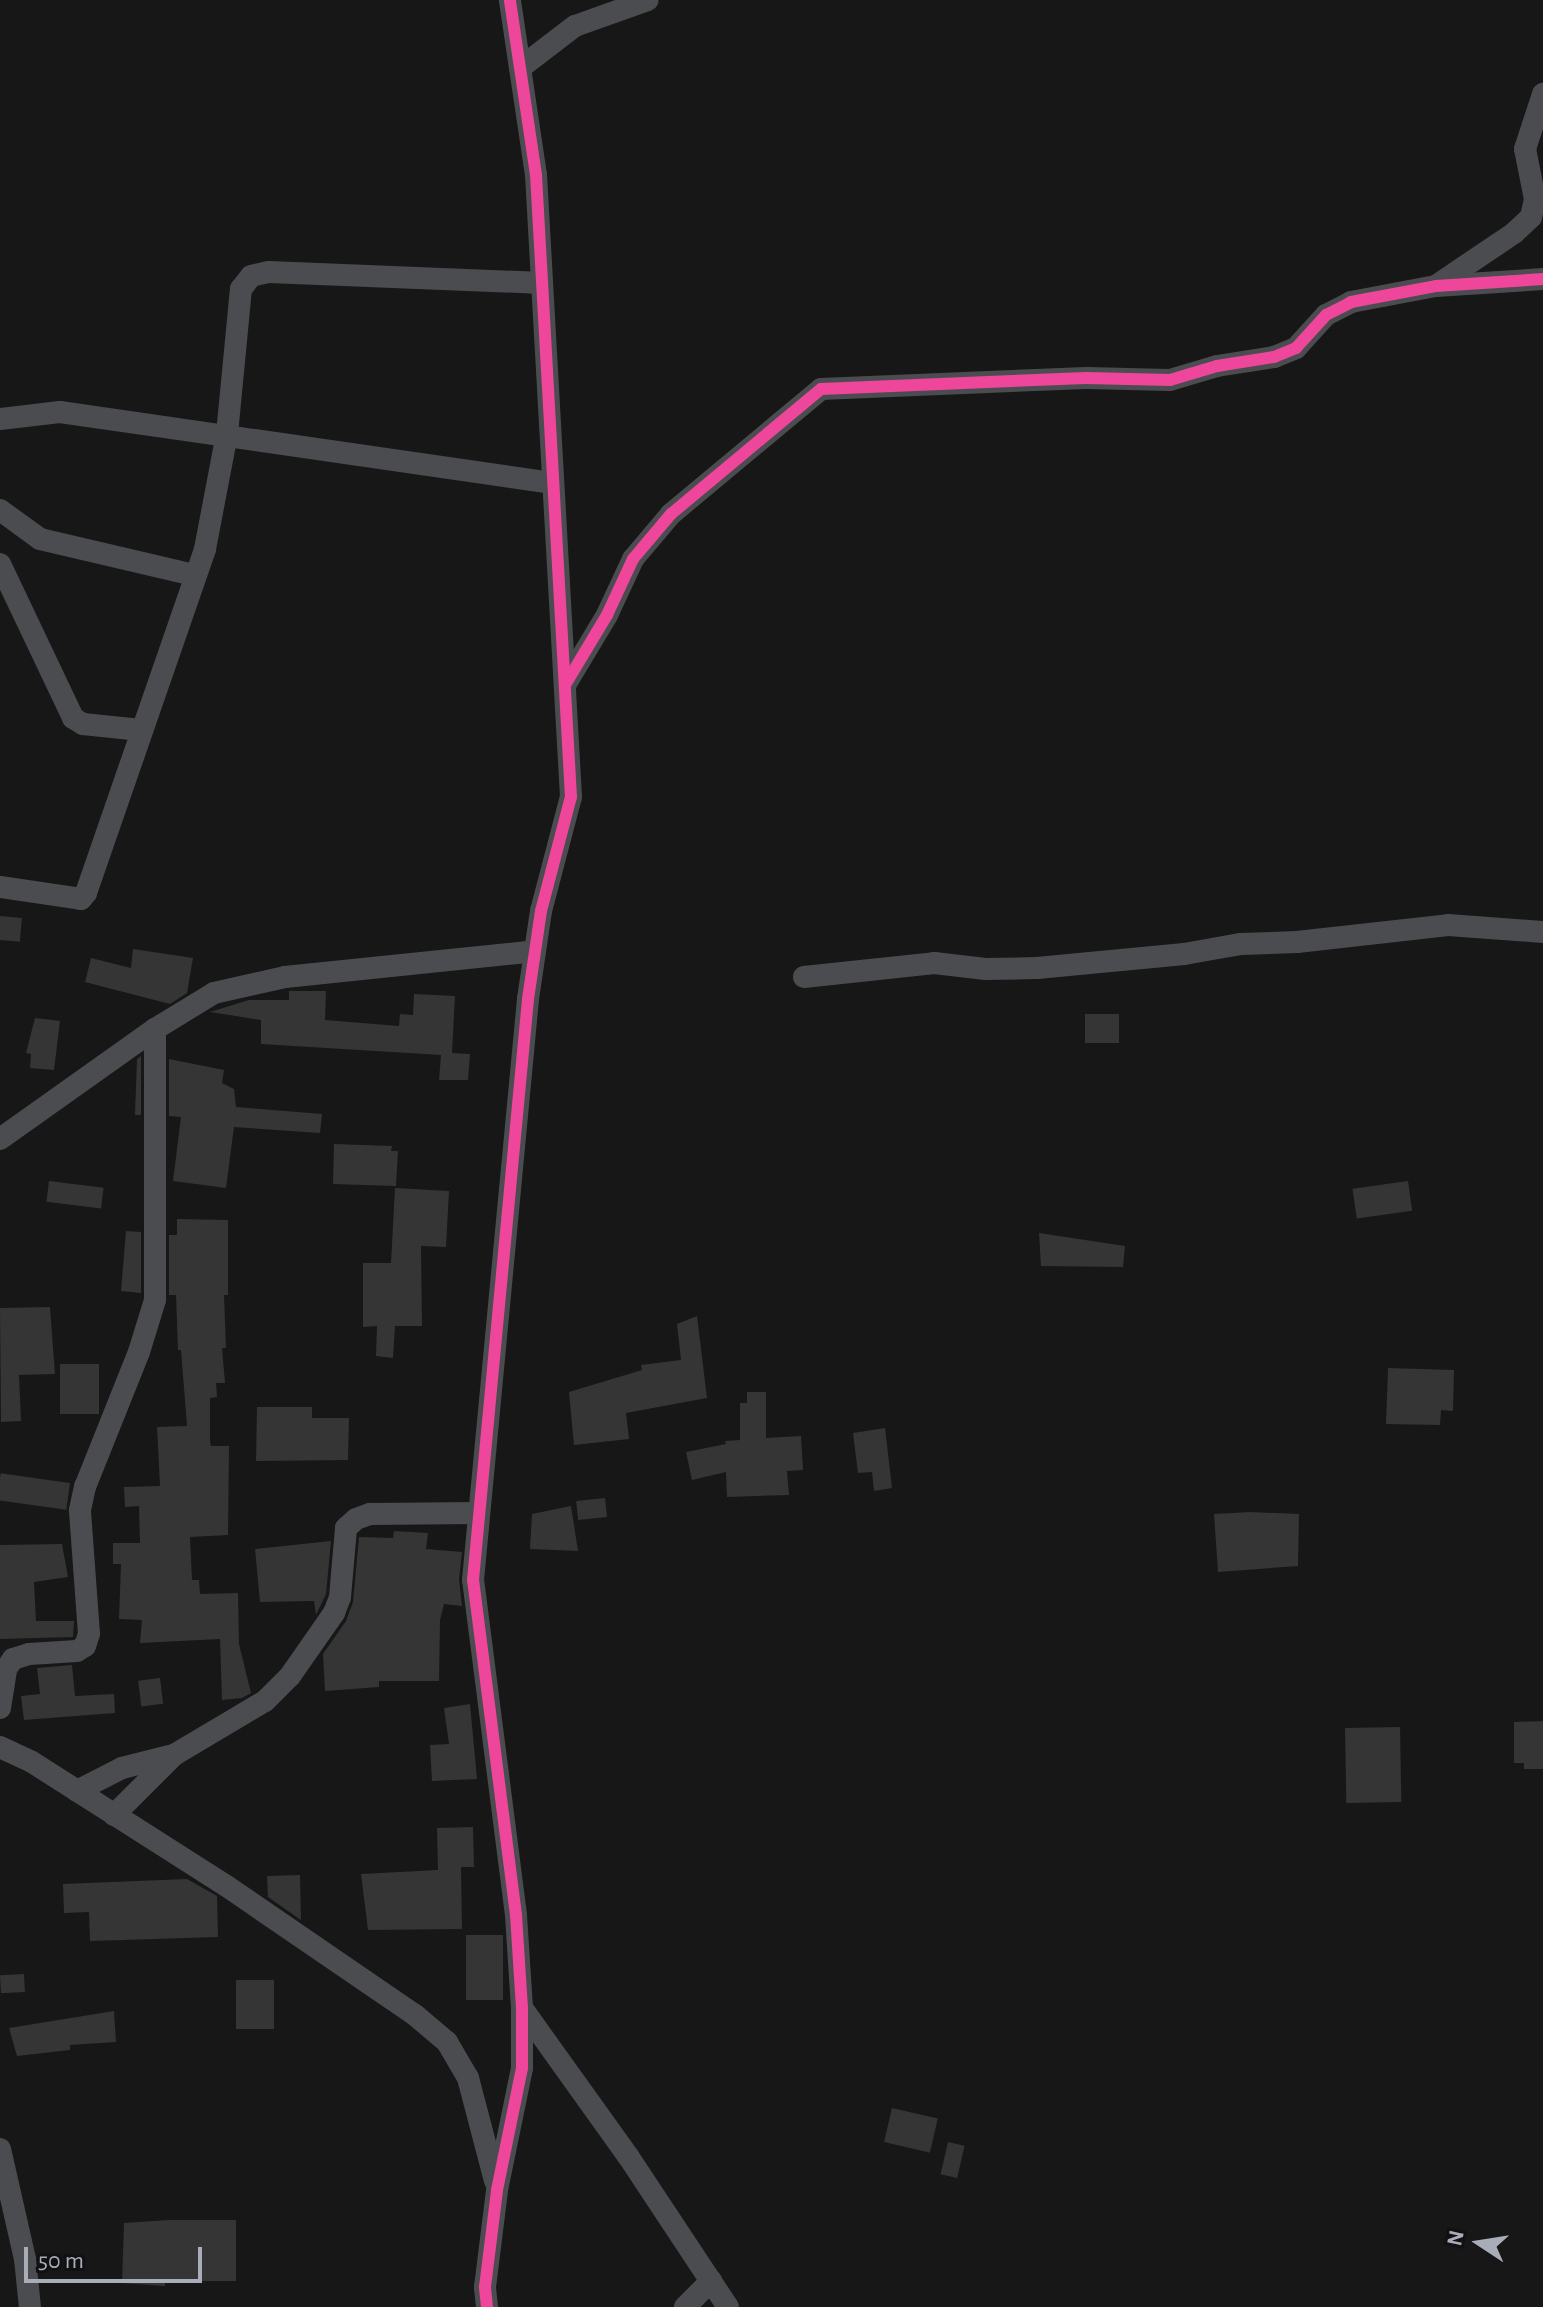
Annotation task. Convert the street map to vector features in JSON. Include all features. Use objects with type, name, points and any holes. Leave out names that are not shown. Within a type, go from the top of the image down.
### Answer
[{"type":"street","points":[[487,2307],[485,2287],[497,2190],[522,2068],[522,2008],[516,1915],[473,1580],[535,951],[571,797],[536,175],[510,0]]},
{"type":"street","points":[[520,68],[575,26],[648,0]]},
{"type":"street","points":[[1436,286],[1514,233],[1531,217],[1535,199],[1525,149],[1543,94]]},
{"type":"street","points":[[0,887],[81,899],[205,549],[227,434],[241,289],[251,276],[269,272],[542,283]]},
{"type":"street","points":[[565,685],[607,615],[633,559],[671,514],[821,389],[1086,378],[1170,380],[1217,366],[1274,357],[1296,348],[1326,315],[1351,302],[1436,286],[1543,279]]},
{"type":"street","points":[[0,419],[60,412],[553,483]]},
{"type":"street","points":[[0,510],[40,539],[194,575]]},
{"type":"street","points":[[0,564],[73,718],[83,724],[141,730]]},
{"type":"street","points":[[804,977],[934,963],[986,969],[1037,968],[1184,954],[1241,944],[1297,942],[1448,925],[1543,932]]},
{"type":"street","points":[[0,1139],[155,1029],[214,993],[285,977],[535,951]]},
{"type":"street","points":[[0,1708],[6,1669],[13,1659],[29,1654],[77,1651],[85,1646],[89,1634],[80,1510],[85,1487],[139,1352],[155,1300],[155,1029]]},
{"type":"street","points":[[114,1815],[174,1755],[265,1701],[290,1676],[334,1613],[340,1597],[346,1528],[356,1519],[370,1514],[478,1513]]},
{"type":"street","points":[[0,1747],[114,1815],[365,1981],[447,2042],[468,2078],[497,2190]]},
{"type":"street","points":[[77,1791],[122,1768],[174,1755]]},
{"type":"street","points":[[522,2008],[628,2156],[728,2307]]},
{"type":"street","points":[[0,2149],[25,2259],[30,2307]]},
{"type":"street","points":[[685,2307],[711,2281]]},
{"type":"building","points":[[0,916],[22,918],[20,942],[0,940]]},
{"type":"building","points":[[133,949],[193,958],[187,993],[170,1004],[85,982],[91,958],[131,968]]},
{"type":"building","points":[[289,991],[326,991],[325,1020],[399,1026],[400,1014],[413,1015],[414,994],[455,996],[452,1053],[470,1054],[468,1080],[439,1080],[441,1055],[261,1044],[261,1020],[210,1012],[249,1000],[289,1000]]},
{"type":"building","points":[[1085,1014],[1119,1014],[1119,1043],[1085,1043]]},
{"type":"building","points":[[35,1018],[60,1021],[54,1070],[30,1068],[31,1054],[26,1053]]},
{"type":"building","points":[[141,1056],[141,1115],[135,1115],[137,1059]]},
{"type":"building","points":[[169,1059],[224,1070],[222,1083],[234,1089],[236,1107],[322,1114],[320,1133],[234,1127],[226,1188],[173,1181],[181,1117],[169,1116]]},
{"type":"building","points":[[334,1144],[392,1146],[391,1151],[398,1151],[396,1186],[333,1184]]},
{"type":"building","points":[[49,1181],[104,1188],[101,1209],[46,1202]]},
{"type":"building","points":[[1408,1181],[1412,1211],[1357,1219],[1353,1189]]},
{"type":"building","points":[[395,1188],[449,1191],[446,1247],[421,1246],[422,1326],[395,1326],[393,1358],[376,1356],[377,1326],[363,1327],[363,1263],[391,1263]]},
{"type":"building","points":[[177,1219],[228,1220],[228,1295],[224,1295],[226,1348],[222,1348],[225,1383],[216,1383],[217,1397],[210,1398],[210,1442],[211,1446],[229,1446],[228,1535],[190,1537],[192,1580],[199,1580],[200,1594],[238,1593],[239,1644],[251,1693],[242,1698],[222,1700],[220,1639],[140,1643],[142,1620],[119,1619],[121,1564],[113,1564],[113,1543],[140,1543],[139,1506],[125,1507],[124,1487],[160,1486],[157,1427],[187,1426],[181,1350],[178,1350],[176,1295],[169,1295],[169,1235],[177,1235]]},
{"type":"building","points":[[126,1231],[141,1232],[141,1293],[121,1291]]},
{"type":"building","points":[[1039,1233],[1125,1246],[1123,1267],[1041,1266]]},
{"type":"building","points":[[50,1307],[55,1374],[19,1375],[21,1421],[1,1422],[0,1308]]},
{"type":"building","points":[[697,1316],[707,1398],[626,1413],[629,1439],[574,1445],[569,1392],[642,1370],[641,1365],[681,1360],[677,1324]]},
{"type":"building","points":[[60,1364],[99,1364],[99,1414],[60,1414]]},
{"type":"building","points":[[1388,1368],[1454,1370],[1453,1411],[1441,1410],[1440,1425],[1386,1424]]},
{"type":"building","points":[[747,1392],[766,1392],[766,1438],[801,1436],[803,1470],[787,1471],[789,1495],[727,1497],[726,1472],[692,1480],[686,1452],[740,1440],[740,1403],[747,1403]]},
{"type":"building","points":[[257,1407],[312,1407],[312,1418],[349,1418],[348,1460],[256,1461]]},
{"type":"building","points":[[885,1428],[892,1488],[874,1491],[872,1472],[858,1473],[853,1433]]},
{"type":"building","points":[[1,1473],[70,1483],[66,1510],[0,1500]]},
{"type":"building","points":[[605,1498],[607,1517],[578,1520],[576,1501]]},
{"type":"building","points":[[571,1506],[578,1551],[530,1549],[532,1514]]},
{"type":"building","points":[[1214,1514],[1299,1514],[1298,1566],[1218,1572]]},
{"type":"building","points":[[394,1531],[428,1533],[426,1549],[462,1552],[459,1579],[462,1606],[444,1604],[440,1620],[439,1681],[379,1681],[379,1687],[325,1691],[323,1654],[346,1621],[353,1602],[359,1537],[393,1538]]},
{"type":"building","points":[[331,1541],[326,1594],[316,1615],[314,1601],[260,1602],[255,1549]]},
{"type":"building","points":[[62,1544],[68,1577],[34,1582],[36,1621],[74,1621],[73,1637],[0,1639],[0,1545]]},
{"type":"building","points":[[72,1665],[75,1696],[114,1694],[115,1713],[24,1720],[21,1696],[40,1694],[37,1668]]},
{"type":"building","points":[[160,1678],[163,1704],[141,1706],[138,1681]]},
{"type":"building","points":[[470,1704],[477,1779],[432,1781],[430,1745],[449,1744],[444,1708]]},
{"type":"building","points":[[1543,1721],[1543,1769],[1524,1769],[1524,1763],[1514,1763],[1514,1722]]},
{"type":"building","points":[[1400,1727],[1401,1802],[1346,1803],[1345,1728]]},
{"type":"building","points":[[473,1827],[474,1867],[461,1867],[462,1929],[368,1930],[361,1874],[438,1870],[437,1828]]},
{"type":"building","points":[[300,1875],[301,1920],[268,1897],[267,1876]]},
{"type":"building","points":[[187,1879],[217,1896],[218,1937],[90,1941],[89,1912],[64,1913],[63,1884]]},
{"type":"building","points":[[466,1935],[503,1935],[503,2000],[466,2000]]},
{"type":"building","points":[[24,1974],[25,1992],[1,1993],[0,1975]]},
{"type":"building","points":[[236,1980],[274,1980],[274,2029],[236,2029]]},
{"type":"building","points":[[114,2011],[116,2042],[70,2045],[70,2050],[17,2056],[9,2028]]},
{"type":"building","points":[[892,2108],[938,2119],[930,2153],[884,2142]]},
{"type":"building","points":[[948,2142],[965,2146],[957,2178],[941,2174]]},
{"type":"building","points":[[236,2220],[236,2281],[165,2281],[165,2286],[122,2283],[124,2223]]},
{"type":"cycle path","points":[[487,2307],[485,2287],[497,2190],[522,2068],[522,2008],[516,1915],[473,1580],[528,999],[541,911],[571,797],[536,175],[510,0]]},
{"type":"cycle path","points":[[565,685],[607,615],[633,559],[671,514],[821,389],[1086,378],[1170,380],[1217,366],[1274,357],[1296,348],[1326,315],[1351,302],[1436,286],[1543,279]]}]
